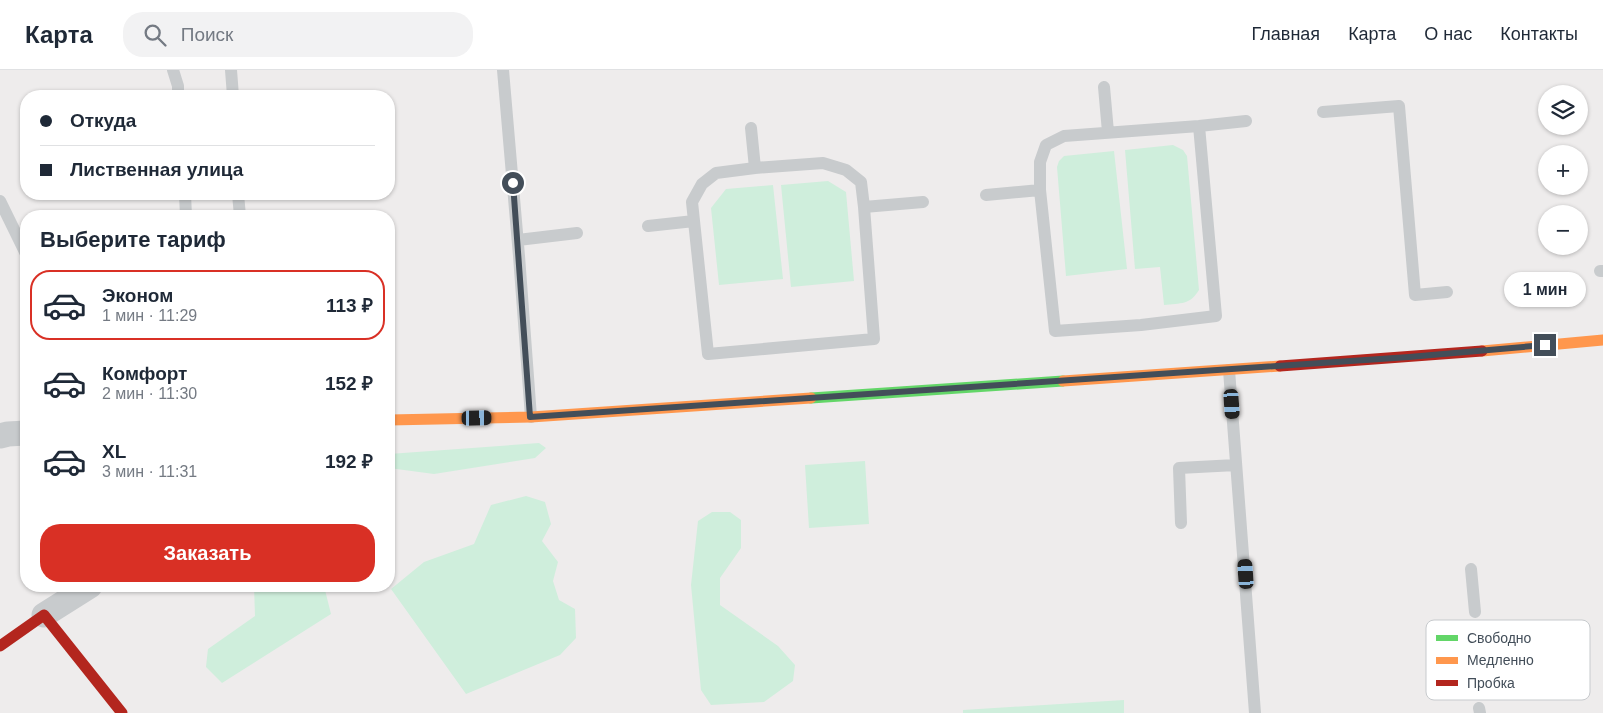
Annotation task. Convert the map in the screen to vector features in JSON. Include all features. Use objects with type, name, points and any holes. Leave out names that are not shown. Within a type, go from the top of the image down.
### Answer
[{"type":"street","points":[[395,420],[530,417],[1229,370],[1603,340]]},
{"type":"street","points":[[0,436],[20,433]]},
{"type":"street","points":[[0,646],[80,592]]},
{"type":"street","points":[[44,615],[72,647],[122,713]]},
{"type":"lane","points":[[173,70],[178,90]]},
{"type":"lane","points":[[231,70],[233,90]]},
{"type":"lane","points":[[503,70],[518,240],[530,417]]},
{"type":"lane","points":[[1104,87],[1108,132]]},
{"type":"lane","points":[[1323,112],[1399,106],[1415,295],[1447,292]]},
{"type":"lane","points":[[1199,126],[1216,316],[1141,325],[1055,332],[1040,190],[1040,162],[1046,145],[1064,136],[1246,121]]},
{"type":"lane","points":[[751,128],[755,168]]},
{"type":"lane","points":[[823,163],[846,170],[861,182],[874,339],[708,354],[692,202],[702,184],[716,173],[755,168],[823,163]]},
{"type":"lane","points":[[986,195],[1040,190]]},
{"type":"lane","points":[[0,202],[20,242]]},
{"type":"lane","points":[[864,207],[923,202]]},
{"type":"lane","points":[[648,226],[694,221]]},
{"type":"lane","points":[[518,240],[577,233]]},
{"type":"lane","points":[[1229,370],[1255,713]]},
{"type":"lane","points":[[1182,523],[1179,468],[1236,465]]},
{"type":"lane","points":[[1471,569],[1474,612]]},
{"type":"green space","points":[[1173,145],[1183,150],[1187,156],[1199,290],[1188,301],[1164,305],[1160,267],[1135,269],[1125,150]]},
{"type":"green space","points":[[1114,151],[1127,269],[1066,276],[1057,167],[1059,161],[1064,156]]},
{"type":"green space","points":[[828,181],[846,192],[854,281],[791,287],[781,185]]},
{"type":"green space","points":[[773,185],[783,279],[719,285],[711,208],[726,189]]},
{"type":"green space","points":[[539,443],[546,448],[535,458],[434,474],[395,469],[395,454]]},
{"type":"green space","points":[[865,461],[869,524],[809,528],[805,465]]},
{"type":"green space","points":[[526,496],[545,502],[551,524],[542,541],[558,562],[553,581],[559,600],[575,609],[576,638],[560,655],[466,694],[393,592],[395,592],[395,586],[424,562],[474,544],[491,505]]},
{"type":"green space","points":[[712,512],[730,512],[741,520],[741,548],[720,578],[720,605],[778,646],[795,665],[793,681],[764,702],[711,705],[701,690],[691,585],[698,521]]},
{"type":"green space","points":[[254,592],[326,592],[331,614],[222,683],[206,667],[208,649],[255,616]]},
{"type":"green space","points":[[1124,700],[1124,713],[963,713],[963,710]]},
{"type":"traffic: fast","points":[[811,398],[1063,381]]},
{"type":"traffic: slow","points":[[1482,351],[1603,340]]},
{"type":"traffic: slow","points":[[1063,381],[1280,366]]},
{"type":"traffic: slow","points":[[395,420],[531,417],[811,398]]},
{"type":"traffic: jam","points":[[1280,366],[1482,351]]},
{"type":"traffic: jam","points":[[0,646],[44,615],[122,713]]},
{"type":"route","points":[[513,183],[530,417],[1409,357],[1545,345]]}]
